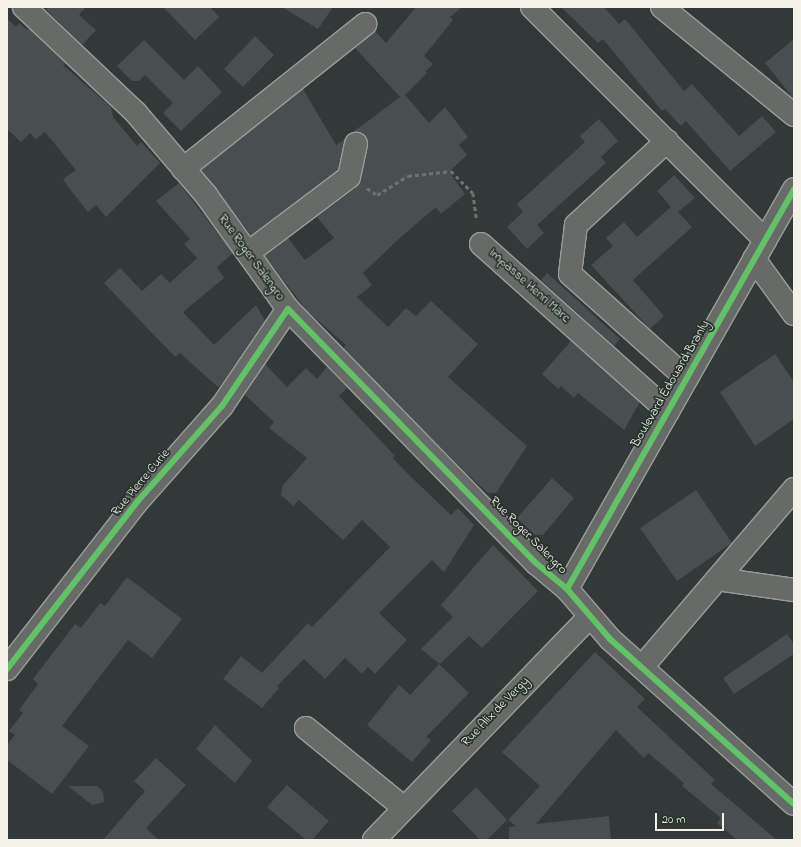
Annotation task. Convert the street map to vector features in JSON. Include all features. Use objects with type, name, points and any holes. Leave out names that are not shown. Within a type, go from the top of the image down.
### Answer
[{"type":"street","points":[[532,7],[765,240]]},
{"type":"street","points":[[662,7],[794,115]]},
{"type":"street","name":"Rue Roger Salengro","points":[[32,10],[136,113],[183,169],[288,309],[536,563],[567,590],[589,617],[642,667],[794,804]]},
{"type":"street","points":[[183,169],[365,24]]},
{"type":"street","points":[[667,141],[576,224],[570,274],[686,378]]},
{"type":"street","points":[[248,254],[350,177],[356,144]]},
{"type":"street","name":"Boulevard Édouard Branly","points":[[567,590],[794,189]]},
{"type":"street","name":"Impasse Henri Marc","points":[[481,244],[668,410]]},
{"type":"street","points":[[754,259],[794,314]]},
{"type":"street","name":"Rue Pierre Curie","points":[[7,669],[137,502],[222,406],[288,309]]},
{"type":"street","points":[[642,667],[794,490]]},
{"type":"street","points":[[717,579],[794,590]]},
{"type":"street","name":"Rue Alix de Vergy","points":[[374,840],[589,617]]},
{"type":"street","points":[[306,728],[404,808]]},
{"type":"building","points":[[49,7],[86,7],[79,15],[96,30],[82,45],[46,10]]},
{"type":"building","points":[[163,7],[210,7],[219,17],[195,40]]},
{"type":"building","points":[[282,7],[333,7],[318,29]]},
{"type":"building","points":[[416,7],[462,7],[450,17],[453,20],[424,56],[433,64],[425,72],[427,73],[405,95],[429,123],[445,107],[468,137],[459,145],[467,155],[449,172],[465,194],[441,214],[436,207],[402,236],[363,273],[372,285],[357,297],[388,327],[406,308],[416,316],[431,301],[478,344],[448,377],[527,446],[496,493],[488,493],[463,470],[343,348],[346,345],[307,311],[265,256],[288,238],[305,260],[334,238],[317,217],[357,187],[361,180],[368,141],[364,134],[353,132],[400,97],[355,48],[375,31],[386,43]]},
{"type":"building","points":[[561,7],[604,7],[619,24],[625,19],[684,91],[692,84],[739,136],[762,116],[776,132],[730,171],[686,121],[681,126],[665,109],[662,111],[603,39],[598,43]]},
{"type":"building","points":[[7,19],[16,27],[19,23],[27,30],[28,28],[65,63],[63,65],[111,107],[113,117],[137,146],[141,142],[160,163],[106,217],[96,205],[88,212],[69,188],[63,179],[76,170],[45,132],[36,139],[30,133],[21,142],[7,129]]},
{"type":"building","points":[[255,36],[274,55],[243,87],[224,69]]},
{"type":"building","points":[[794,39],[794,99],[765,63]]},
{"type":"building","points":[[144,40],[184,80],[198,66],[222,92],[181,131],[163,113],[173,103],[145,75],[139,81],[132,81],[117,66]]},
{"type":"building","points":[[303,89],[336,145],[346,138],[338,170],[251,235],[201,170]]},
{"type":"building","points":[[599,119],[618,141],[601,157],[606,163],[537,225],[544,233],[527,249],[507,227],[523,212],[517,204],[585,142],[580,136]]},
{"type":"building","points":[[674,175],[695,198],[678,212],[692,227],[633,280],[664,316],[650,329],[591,265],[613,246],[606,238],[624,222],[637,237],[671,207],[657,191]]},
{"type":"building","points":[[179,183],[233,253],[217,267],[224,278],[183,312],[214,345],[256,305],[265,321],[219,388],[180,353],[175,357],[104,283],[120,268],[142,291],[161,274],[170,283],[197,258],[184,244],[190,239],[156,201]]},
{"type":"building","points":[[547,273],[620,339],[614,346],[541,280]]},
{"type":"building","points":[[571,341],[640,402],[624,430],[578,393],[574,398],[561,386],[558,389],[542,374]]},
{"type":"building","points":[[775,354],[794,382],[794,419],[755,446],[720,392]]},
{"type":"building","points":[[265,364],[287,387],[306,368],[317,379],[327,367],[347,388],[339,396],[395,456],[393,458],[406,472],[451,515],[458,508],[474,525],[444,572],[432,560],[379,613],[407,640],[375,674],[368,667],[362,674],[345,658],[325,679],[304,659],[277,686],[279,688],[262,708],[223,679],[241,656],[262,673],[308,623],[312,627],[390,547],[362,520],[343,540],[299,500],[293,506],[281,495],[283,485],[307,458],[269,428],[274,422],[245,395]]},
{"type":"building","points":[[552,478],[574,498],[543,535],[535,535],[517,518]]},
{"type":"building","points":[[696,490],[732,543],[677,581],[640,528]]},
{"type":"building","points":[[493,545],[538,591],[482,648],[469,636],[440,664],[421,649],[453,617],[441,605]]},
{"type":"building","points":[[127,577],[182,619],[152,658],[128,640],[62,726],[89,746],[52,794],[7,760],[7,745],[15,735],[9,731],[23,713],[19,710],[38,684],[33,679],[75,624],[81,628],[100,603],[105,606]]},
{"type":"building","points":[[787,634],[794,644],[794,654],[734,694],[723,678]]},
{"type":"building","points":[[595,652],[645,699],[637,707],[715,780],[711,784],[777,840],[737,840],[717,823],[721,818],[682,786],[684,783],[648,753],[644,758],[616,730],[536,824],[609,816],[611,840],[509,840],[509,827],[516,826],[508,820],[540,786],[502,752]]},
{"type":"building","points":[[439,664],[469,693],[426,737],[431,740],[412,762],[367,725],[399,685],[410,695]]},
{"type":"building","points":[[215,725],[252,761],[235,783],[196,749]]},
{"type":"building","points":[[156,758],[186,785],[146,828],[159,840],[103,840],[145,791],[134,781]]},
{"type":"building","points":[[287,785],[329,821],[312,840],[306,840],[267,807]]},
{"type":"building","points":[[68,786],[97,786],[103,791],[104,802],[92,805]]},
{"type":"building","points":[[476,787],[507,820],[487,840],[480,840],[452,811]]},
{"type":"cycle path","points":[[567,589],[794,189]]},
{"type":"cycle path","points":[[7,669],[137,502],[222,406],[288,309],[536,563],[567,589],[610,639],[794,804]]}]
